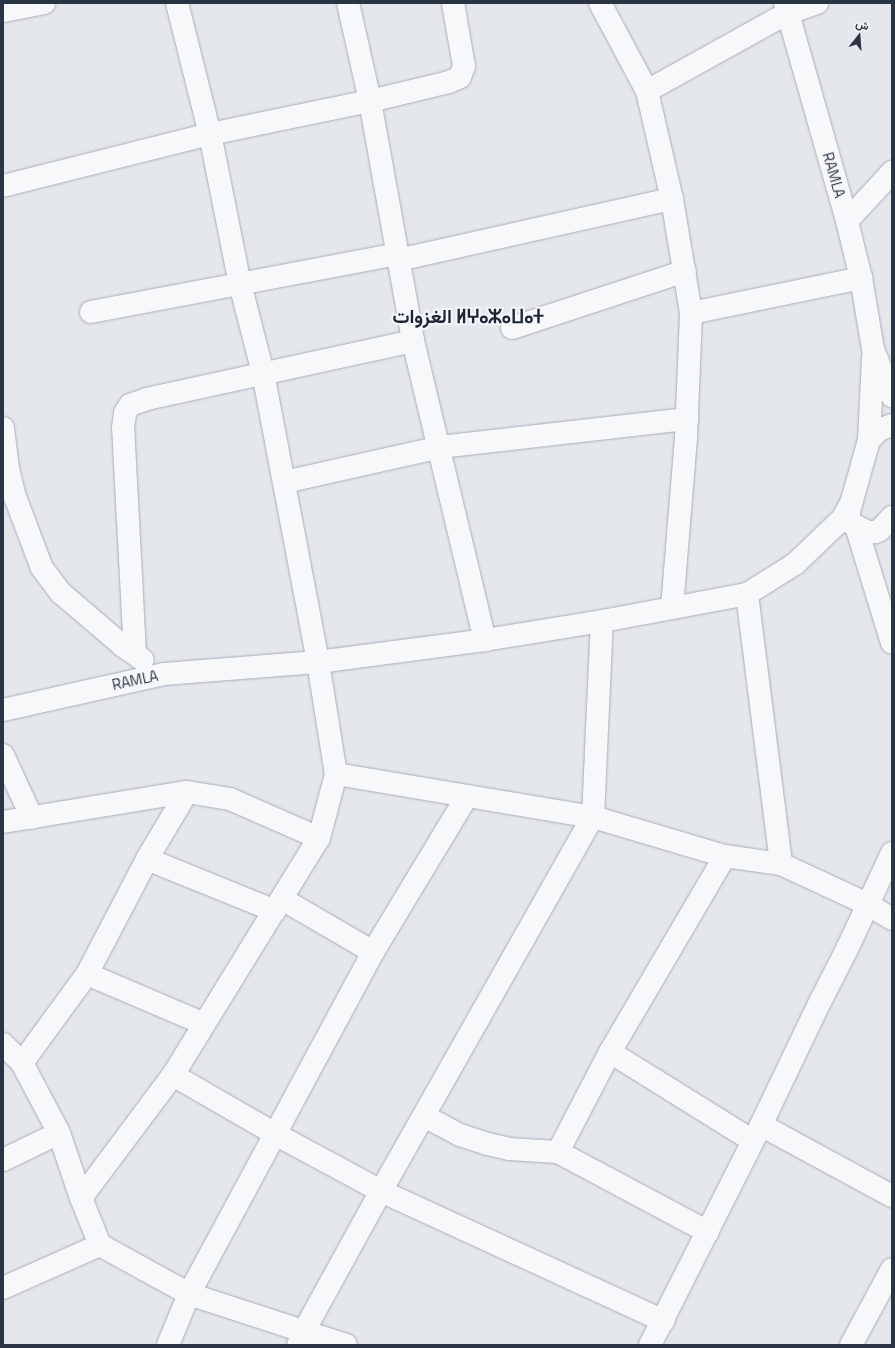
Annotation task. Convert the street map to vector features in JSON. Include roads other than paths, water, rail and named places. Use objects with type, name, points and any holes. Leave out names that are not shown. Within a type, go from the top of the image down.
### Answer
[{"type":"street","points":[[3,12],[44,3]]},
{"type":"street","points":[[81,1198],[173,1075],[319,838],[336,774],[318,662],[263,373],[240,284],[210,134],[177,3]]},
{"type":"street","points":[[348,3],[370,101],[413,341],[440,447],[485,640]]},
{"type":"street","points":[[3,186],[210,134],[370,101],[449,82],[460,77],[464,66],[453,3]]},
{"type":"street","points":[[600,3],[647,91],[672,199],[691,313],[687,420],[672,608]]},
{"type":"street","points":[[647,91],[786,8],[817,3]]},
{"type":"street","name":"RAMLA","points":[[786,8],[847,221],[861,278],[874,349]]},
{"type":"street","points":[[847,221],[892,172]]},
{"type":"street","points":[[91,312],[240,284],[398,257],[672,199]]},
{"type":"street","points":[[512,328],[685,271]]},
{"type":"street","points":[[691,313],[861,278]]},
{"type":"street","points":[[135,654],[123,428],[125,413],[130,405],[147,399],[413,341]]},
{"type":"street","points":[[874,349],[892,396]]},
{"type":"street","points":[[874,349],[869,440],[850,516],[892,643]]},
{"type":"street","points":[[284,482],[440,447],[687,420]]},
{"type":"street","points":[[869,440],[878,430],[892,426]]},
{"type":"street","points":[[3,428],[8,469],[15,497],[42,568],[61,593],[135,654],[164,674]]},
{"type":"street","points":[[850,516],[868,532],[880,530],[892,517]]},
{"type":"street","points":[[781,864],[748,594],[795,564],[850,516]]},
{"type":"street","name":"RAMLA","points":[[3,710],[164,674],[318,662],[485,640],[602,621],[748,594]]},
{"type":"street","points":[[301,1338],[381,1190],[593,817],[602,621]]},
{"type":"street","points":[[3,755],[32,818]]},
{"type":"street","points":[[336,774],[593,817],[725,856],[781,864],[867,904],[892,919]]},
{"type":"street","points":[[3,822],[187,792],[213,795],[230,799],[319,838]]},
{"type":"street","points":[[22,1063],[87,974],[147,859],[187,792]]},
{"type":"street","points":[[168,1345],[189,1294],[373,952],[467,796]]},
{"type":"street","points":[[650,1345],[664,1321],[757,1133],[847,949],[867,904],[879,885],[892,853]]},
{"type":"street","points":[[558,1152],[610,1052],[725,856]]},
{"type":"street","points":[[147,859],[278,905],[373,952]]},
{"type":"street","points":[[87,974],[204,1024]]},
{"type":"street","points":[[3,1044],[22,1063],[59,1133],[81,1198],[100,1244],[189,1294],[301,1338],[346,1345]]},
{"type":"street","points":[[610,1052],[757,1133],[892,1196]]},
{"type":"street","points":[[173,1075],[275,1134],[381,1190],[664,1321]]},
{"type":"street","points":[[424,1116],[460,1135],[488,1144],[509,1149],[558,1152],[708,1232]]},
{"type":"street","points":[[3,1160],[59,1133]]},
{"type":"street","points":[[3,1288],[100,1244]]},
{"type":"street","points":[[851,1345],[892,1269]]},
{"type":"district","name":"الغزوات ⵍⵖⴰⵣⴰⵡⴰⵜ","points":[[468,316]]}]
